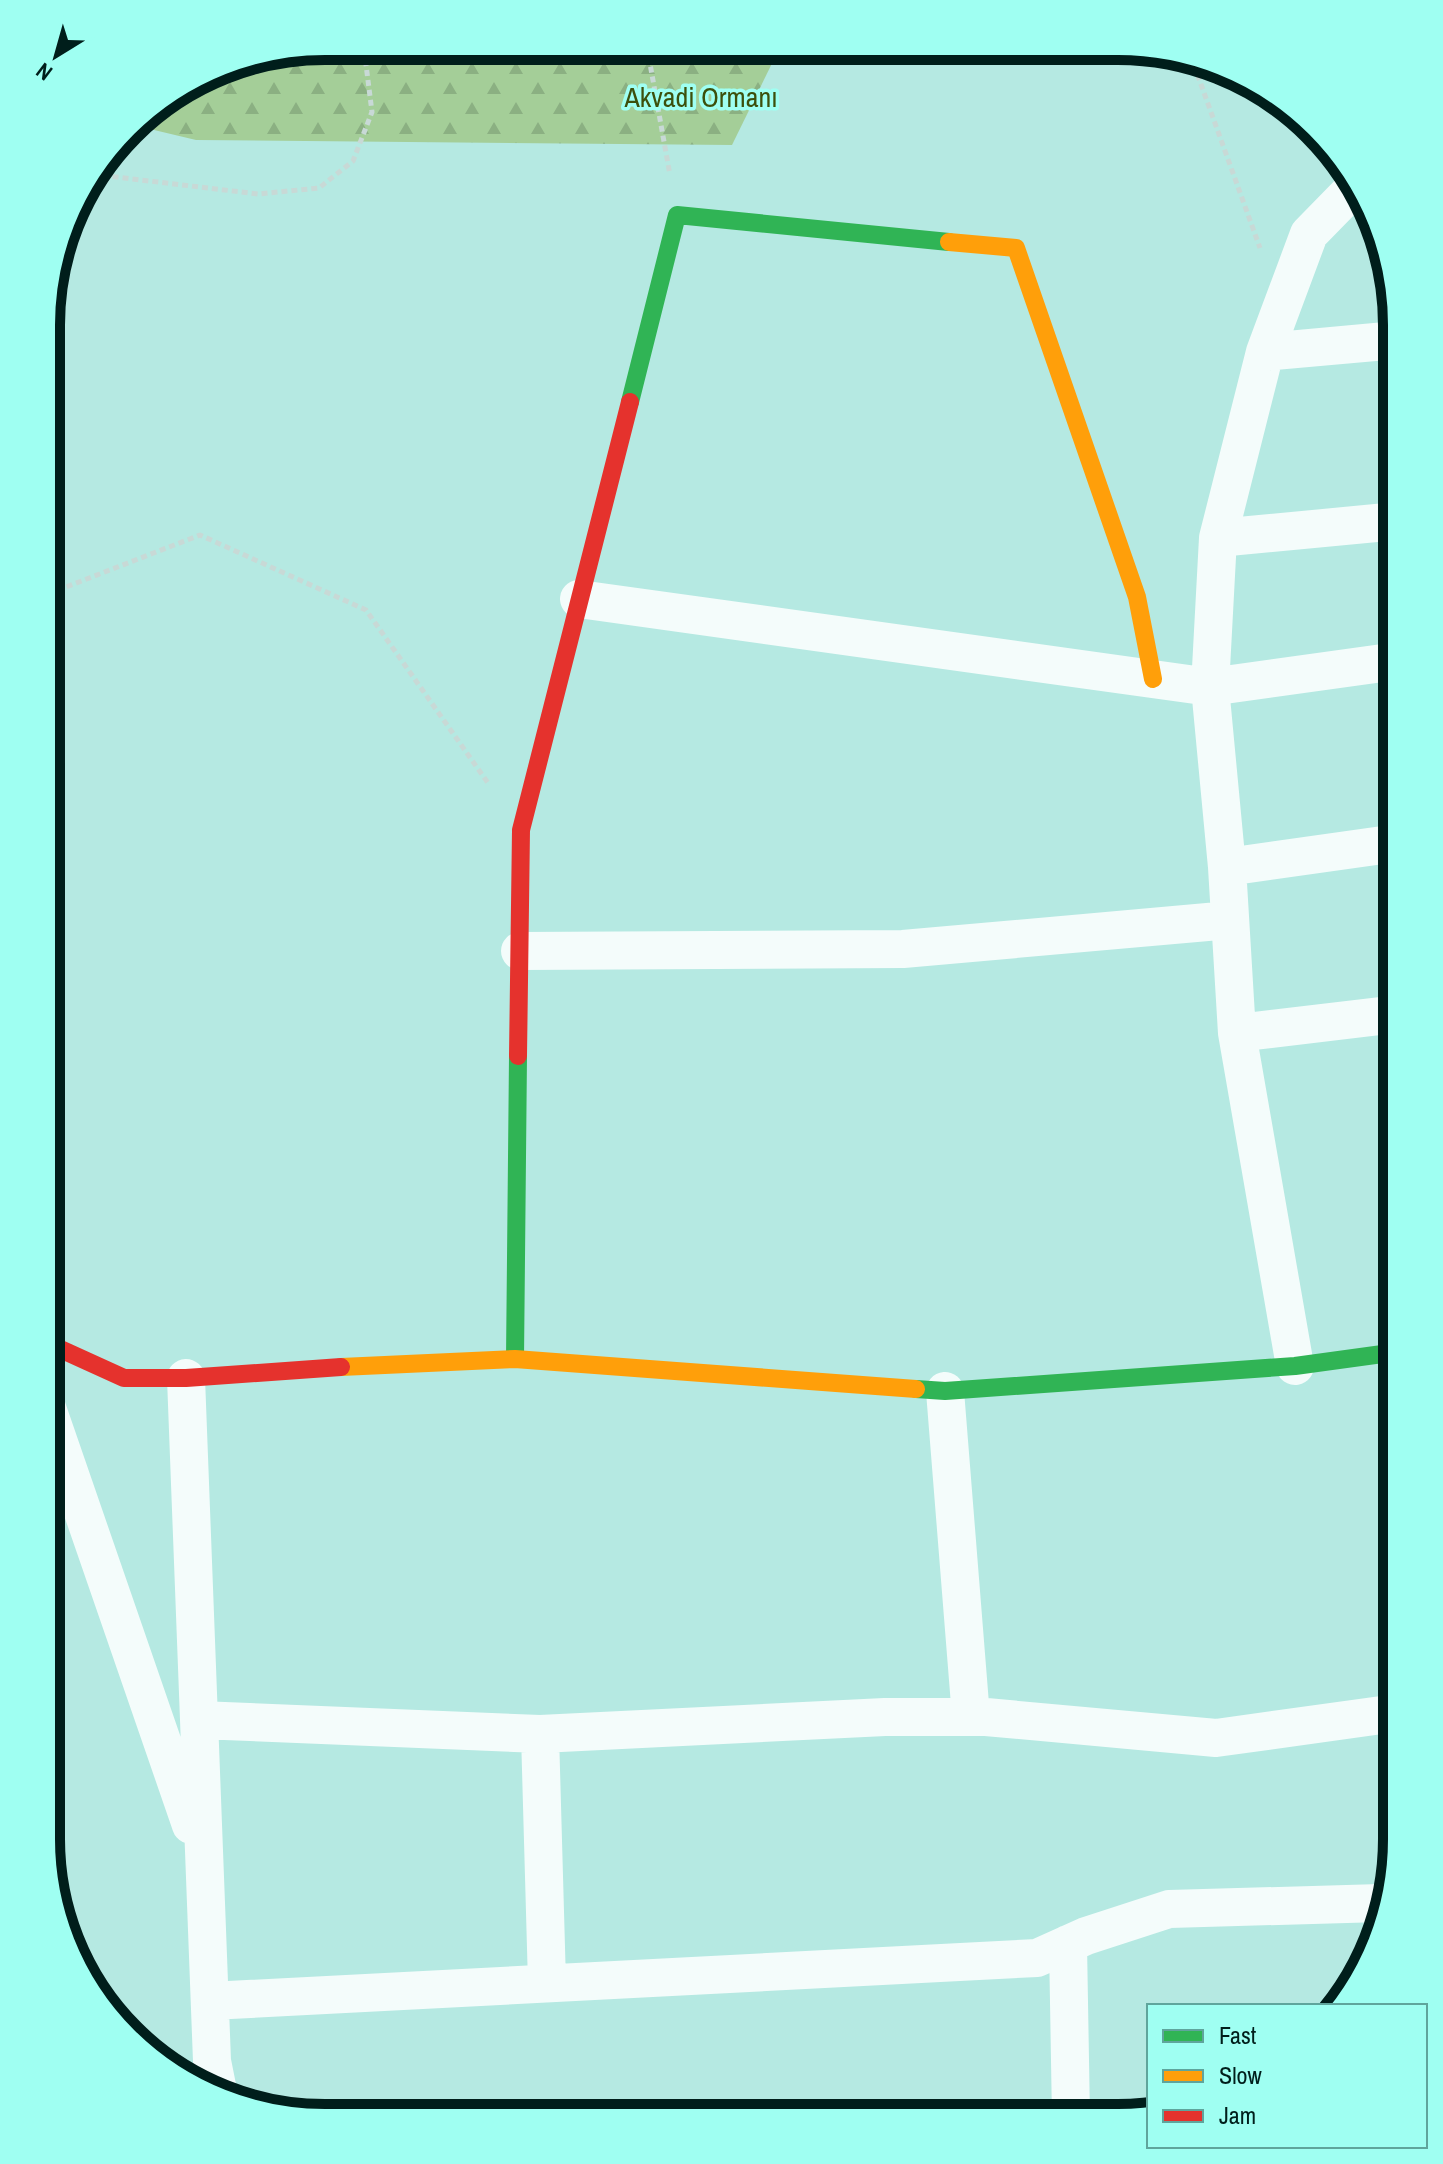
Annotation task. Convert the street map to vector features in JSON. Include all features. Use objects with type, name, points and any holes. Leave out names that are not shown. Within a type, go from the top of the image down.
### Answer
[{"type":"street","points":[[1295,1366],[1237,1033],[1227,867],[1210,687],[1218,538],[1265,352],[1309,234],[1349,193]]},
{"type":"street","points":[[515,1359],[521,830],[677,215],[1016,248],[1137,597],[1153,679]]},
{"type":"street","points":[[1265,352],[1383,341]]},
{"type":"street","points":[[1218,538],[1383,522]]},
{"type":"street","points":[[579,599],[1210,687],[1383,663]]},
{"type":"street","points":[[1227,867],[1383,845]]},
{"type":"street","points":[[520,951],[903,949],[1230,920]]},
{"type":"street","points":[[1237,1033],[1383,1016]]},
{"type":"street","points":[[60,1349],[124,1378],[186,1378],[515,1359],[945,1391],[1295,1366],[1382,1354]]},
{"type":"street","points":[[186,1378],[212,2061],[216,2081]]},
{"type":"street","points":[[945,1391],[971,1717]]},
{"type":"street","points":[[60,1446],[205,1864]]},
{"type":"street","points":[[199,1720],[540,1734],[869,1718],[971,1717],[1216,1738],[1382,1715]]},
{"type":"street","points":[[540,1734],[547,1983]]},
{"type":"street","points":[[210,2001],[1037,1958],[1169,1909],[1375,1903]]},
{"type":"street","points":[[1068,1944],[1071,2104]]},
{"type":"path","points":[[107,176],[258,194],[319,188],[353,161],[372,112],[366,61]]},
{"type":"path","points":[[649,61],[677,215]]},
{"type":"path","points":[[1197,72],[1261,252]]},
{"type":"path","points":[[60,589],[200,535],[366,610],[521,830]]},
{"type":"green space","name":"Akvadi Ormanı","points":[[773,60],[732,145],[196,140],[148,128],[192,95],[223,80],[273,65],[307,61]]},
{"type":"traffic: fast","points":[[630,402],[677,215],[949,242]]},
{"type":"traffic: fast","points":[[515,1359],[518,1056]]},
{"type":"traffic: fast","points":[[916,1389],[945,1391],[1295,1366],[1382,1354]]},
{"type":"traffic: slow","points":[[949,242],[1016,248],[1137,597],[1153,679]]},
{"type":"traffic: slow","points":[[341,1367],[515,1359],[916,1389]]},
{"type":"traffic: jam","points":[[518,1056],[521,830],[630,402]]},
{"type":"traffic: jam","points":[[60,1349],[124,1378],[186,1378],[341,1367]]}]
